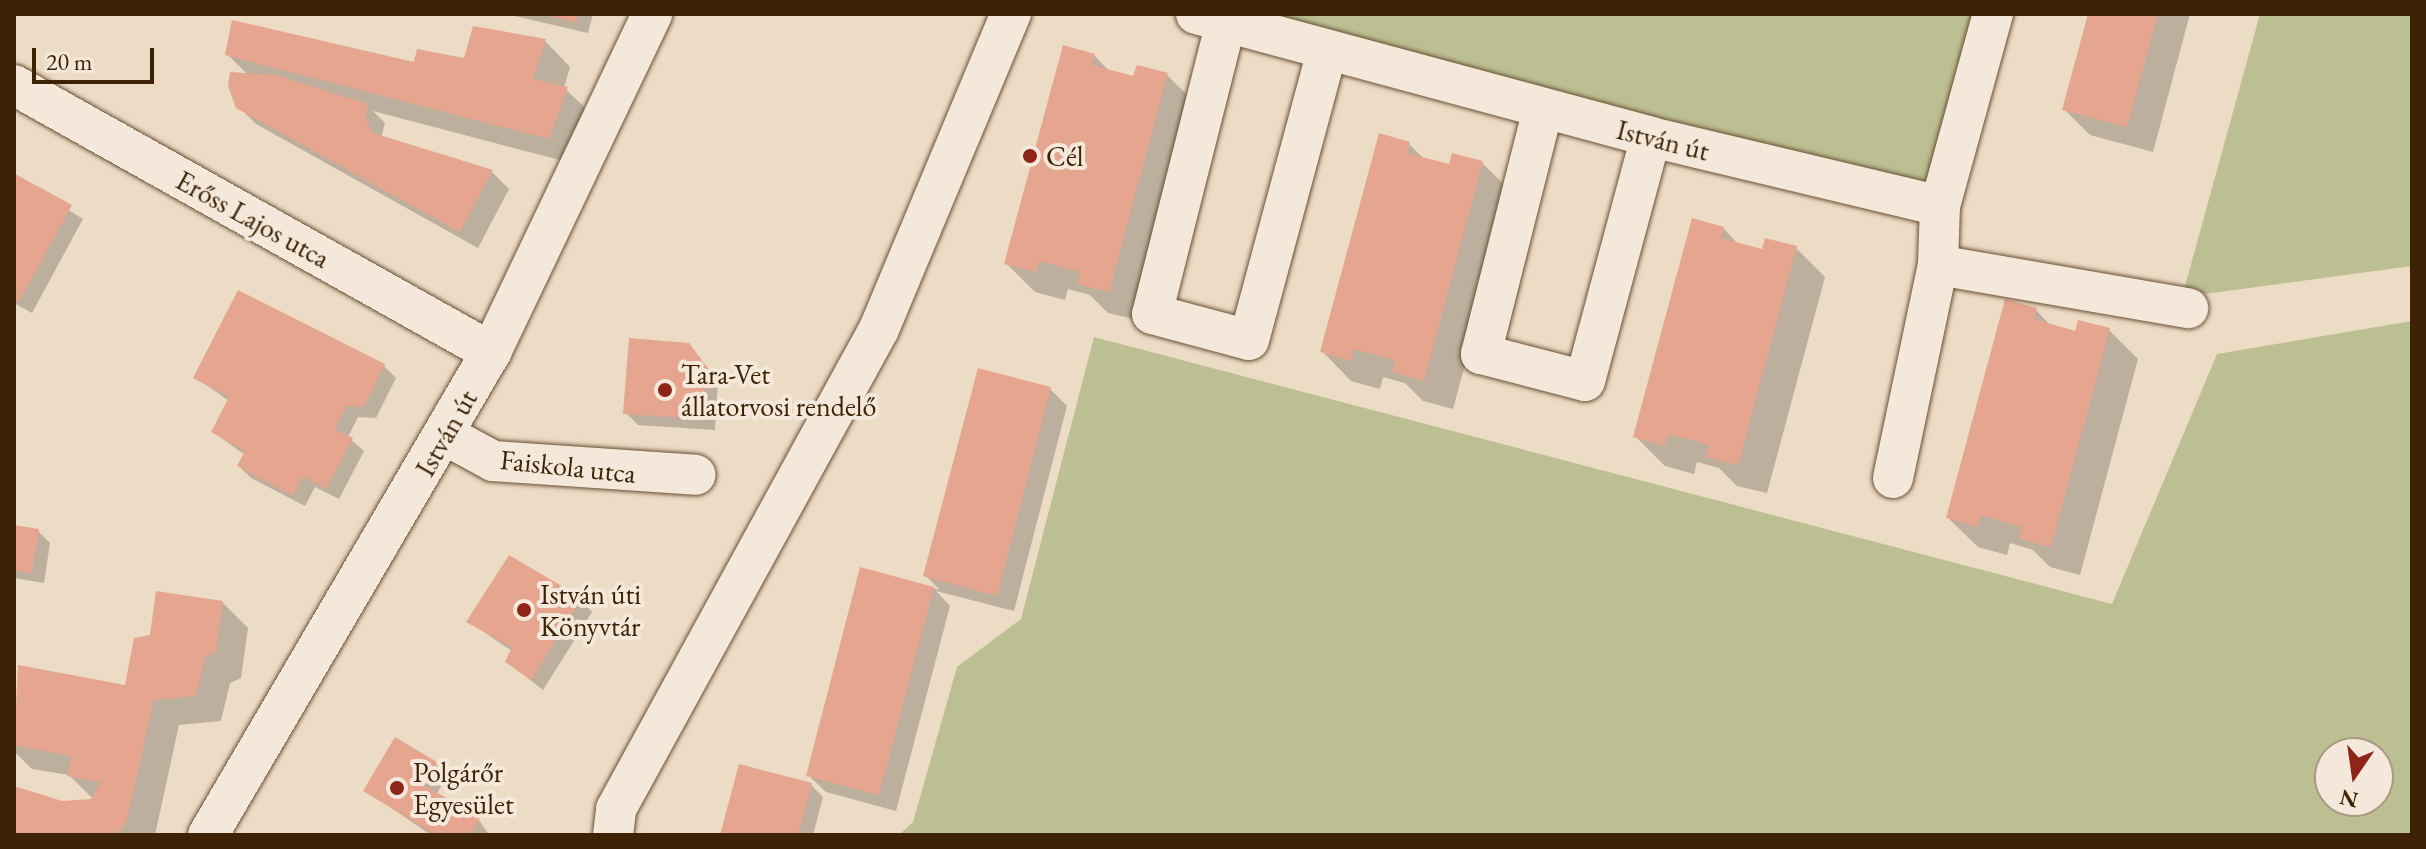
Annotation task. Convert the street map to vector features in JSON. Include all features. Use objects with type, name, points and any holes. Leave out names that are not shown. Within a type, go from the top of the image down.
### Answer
[{"type":"street","name":"István út","points":[[208,835],[491,352],[652,14]]},
{"type":"street","points":[[614,822],[879,329],[1011,14]]},
{"type":"street","points":[[1893,478],[1938,265],[1940,206],[1993,14]]},
{"type":"street","name":"István út","points":[[1211,18],[1651,137],[1940,206]]},
{"type":"street","points":[[1211,18],[1152,314],[1249,340],[1327,50]]},
{"type":"street","name":"Erőss Lajos utca","points":[[14,85],[491,352]]},
{"type":"street","points":[[1543,109],[1481,354],[1585,381],[1651,137]]},
{"type":"street","points":[[1938,265],[2188,308]]},
{"type":"street","name":"Faiskola utca","points":[[445,435],[493,461],[696,475]]},
{"type":"green space","points":[[1192,14],[1994,14],[1940,206]]},
{"type":"green space","points":[[2260,14],[2412,14],[2412,266],[2182,297]]},
{"type":"green space","points":[[2412,321],[2412,835],[899,835],[913,822],[957,667],[1021,619],[1094,337],[2112,604],[2217,354]]},
{"type":"building","points":[[545,14],[578,14],[576,23]]},
{"type":"building","points":[[2088,14],[2158,14],[2127,127],[2062,110]]},
{"type":"building","points":[[232,20],[414,62],[417,49],[464,58],[473,26],[546,39],[533,79],[568,87],[549,139],[225,55]]},
{"type":"building","points":[[1063,45],[1095,54],[1092,65],[1133,76],[1137,65],[1168,73],[1109,292],[1077,284],[1080,272],[1039,261],[1036,272],[1004,264]]},
{"type":"building","points":[[230,72],[276,75],[368,104],[365,118],[373,133],[493,170],[460,232],[236,108],[228,86]]},
{"type":"building","points":[[1379,133],[1410,142],[1407,153],[1449,164],[1452,153],[1483,161],[1424,381],[1392,372],[1395,360],[1354,349],[1351,361],[1320,352]]},
{"type":"building","points":[[15,174],[72,205],[19,302],[14,299]]},
{"type":"building","points":[[1692,218],[1724,227],[1721,238],[1762,249],[1765,238],[1797,246],[1738,465],[1706,457],[1709,445],[1668,434],[1665,446],[1633,437]]},
{"type":"building","points":[[238,290],[385,364],[364,407],[346,406],[335,429],[353,438],[326,489],[303,476],[293,496],[237,466],[245,451],[211,432],[229,397],[193,378]]},
{"type":"building","points":[[2005,299],[2037,308],[2034,319],[2075,331],[2078,320],[2110,328],[2051,547],[2019,539],[2022,527],[1981,515],[1978,527],[1946,518]]},
{"type":"building","name":"Tara-Vet állatorvosi rendelő","points":[[629,338],[689,343],[707,367],[703,419],[623,414]]},
{"type":"building","points":[[978,368],[1051,387],[997,596],[923,576]]},
{"type":"building","points":[[14,525],[39,529],[32,573],[14,570]]},
{"type":"building","name":"István úti Könyvtár","points":[[509,555],[582,598],[531,680],[505,662],[512,647],[466,622]]},
{"type":"building","points":[[860,567],[934,587],[879,795],[806,776]]},
{"type":"building","points":[[156,591],[223,601],[216,652],[205,657],[196,696],[154,700],[127,821],[116,835],[14,835],[14,786],[62,801],[91,799],[101,782],[67,776],[71,756],[14,745],[18,665],[125,685],[134,638],[150,635]]},
{"type":"building","name":"Polgárőr Egyesület","points":[[395,737],[437,762],[424,785],[480,818],[470,835],[436,835],[363,791]]},
{"type":"building","points":[[739,764],[812,783],[798,835],[720,835]]},
{"type":"place","name":"Cél","points":[[1030,156]]},
{"type":"place","name":"Tara-Vet állatorvosi rendelő","points":[[665,390]]},
{"type":"place","name":"István úti Könyvtár","points":[[524,610]]},
{"type":"place","name":"Polgárőr Egyesület","points":[[397,788]]}]
